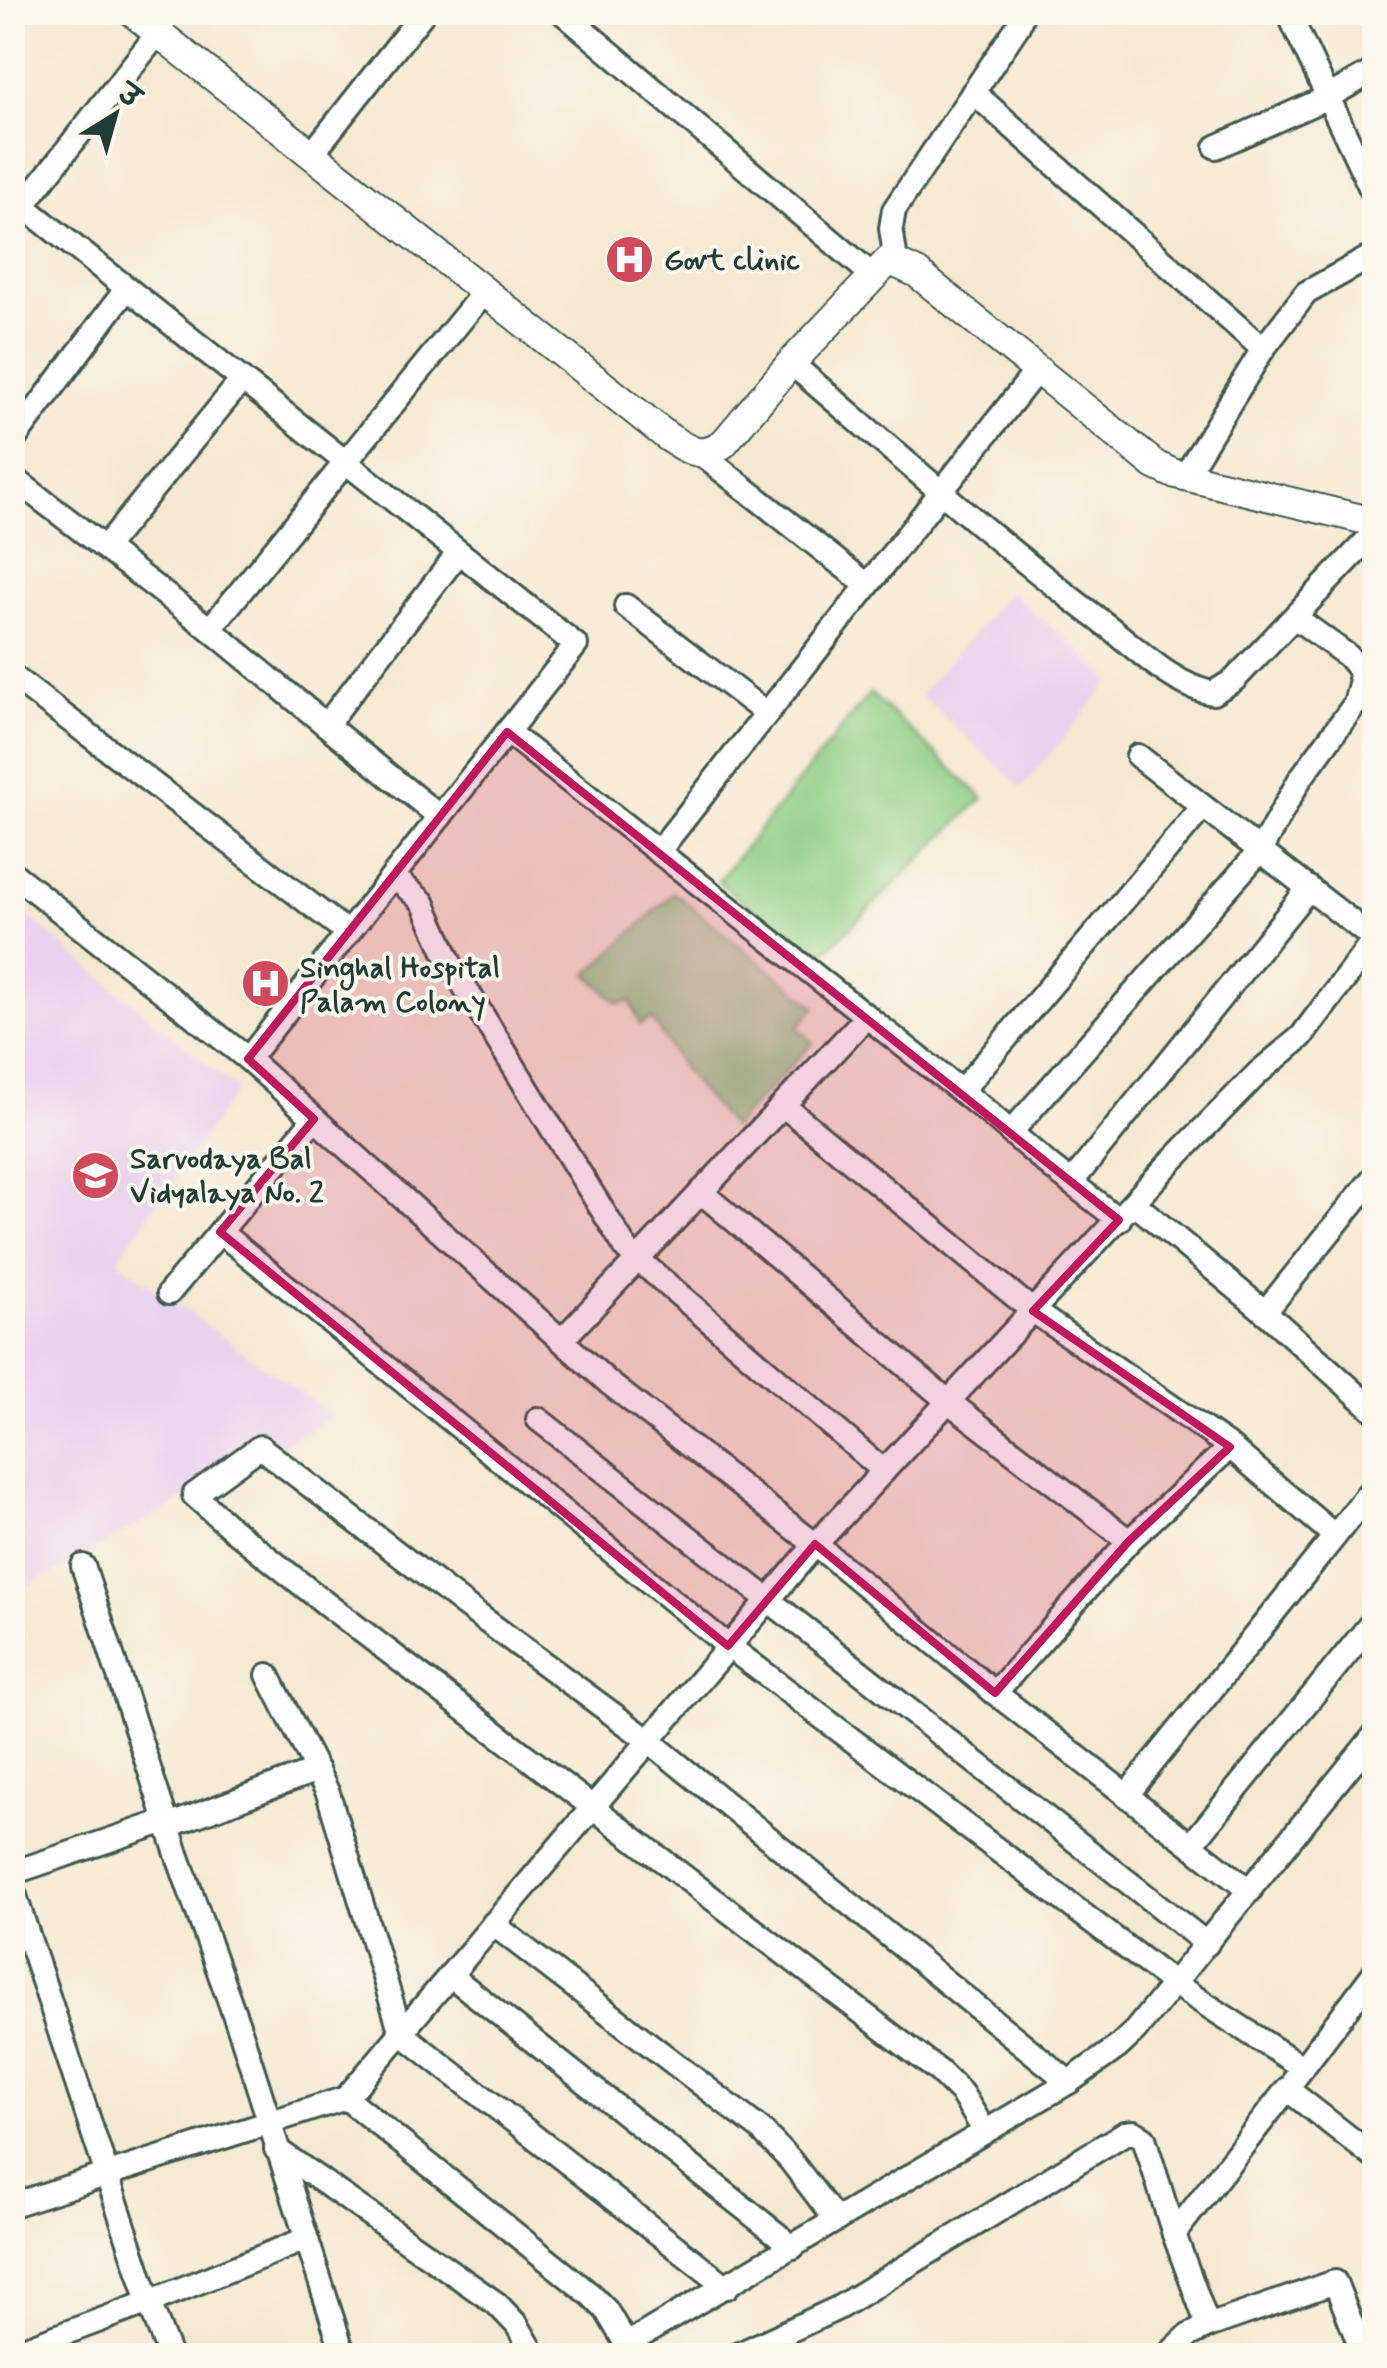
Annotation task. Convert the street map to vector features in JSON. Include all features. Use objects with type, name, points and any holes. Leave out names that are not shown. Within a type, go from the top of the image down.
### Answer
[{"type":"street","points":[[132,12],[668,437],[700,454],[866,584]]},
{"type":"street","points":[[312,155],[424,12]]},
{"type":"street","points":[[562,12],[895,269],[1036,370],[1135,452],[1172,474],[1374,522]]},
{"type":"street","points":[[895,269],[891,228],[894,210],[1018,26],[1023,12]]},
{"type":"street","points":[[1288,12],[1374,195]]},
{"type":"street","points":[[158,33],[16,208],[127,288],[576,645],[248,1059]]},
{"type":"street","points":[[1216,147],[1326,98],[1374,71]]},
{"type":"street","points":[[972,92],[1263,350]]},
{"type":"street","points":[[1186,476],[1263,350],[1306,292],[1374,255]]},
{"type":"street","points":[[700,454],[723,444],[791,363],[895,269]]},
{"type":"street","points":[[12,442],[127,288]]},
{"type":"street","points":[[210,629],[484,292]]},
{"type":"street","points":[[791,363],[1040,576],[1174,675],[1205,692],[1214,693],[1234,680],[1374,533]]},
{"type":"street","points":[[658,852],[1036,370]]},
{"type":"street","points":[[106,546],[242,380]]},
{"type":"street","points":[[12,476],[106,546],[440,817]]},
{"type":"street","points":[[326,725],[459,552]]},
{"type":"street","points":[[626,606],[766,713]]},
{"type":"street","points":[[1011,1132],[1260,850],[1300,780],[1346,719],[1360,689],[1358,668],[1348,656],[1296,618]]},
{"type":"street","points":[[12,676],[348,933]]},
{"type":"street","points":[[507,732],[961,1091],[1070,1184],[1127,1212],[1265,1312],[1374,1410]]},
{"type":"street","points":[[12,2205],[346,2098],[815,1545],[1167,1166],[1300,1036],[1374,940],[1138,756]]},
{"type":"street","points":[[961,1091],[1204,808]]},
{"type":"street","points":[[12,873],[248,1059],[609,1383],[995,1693],[1250,1890]]},
{"type":"street","points":[[393,876],[423,902],[450,964],[627,1250],[884,1471]]},
{"type":"street","points":[[1070,1184],[1309,888]]},
{"type":"street","points":[[562,1340],[867,1016]]},
{"type":"street","points":[[784,1106],[1033,1311],[1230,1447],[1335,1536]]},
{"type":"street","points":[[170,1293],[314,1120]]},
{"type":"street","points":[[1265,1312],[1374,1177]]},
{"type":"street","points":[[701,1192],[950,1402],[1129,1541]]},
{"type":"street","points":[[220,1232],[728,1646],[1176,1985],[1302,2067]]},
{"type":"street","points":[[538,1419],[1207,1944]]},
{"type":"street","points":[[984,2130],[962,2094],[940,2072],[298,1582],[194,1495],[260,1447],[648,1740],[1069,2082]]},
{"type":"street","points":[[995,1693],[1129,1541],[1230,1447]]},
{"type":"street","points":[[1126,1796],[1374,1486]]},
{"type":"street","points":[[84,1566],[167,1824],[242,2036],[344,2356]]},
{"type":"street","points":[[1192,1844],[1374,1620]]},
{"type":"street","points":[[268,1675],[328,1793],[401,2033],[727,2287]]},
{"type":"street","points":[[346,2098],[580,2285],[606,2310],[630,2350],[836,2220],[1069,2082],[1118,2048],[1176,1985],[1374,1736]]},
{"type":"street","points":[[12,1873],[167,1824],[317,1770]]},
{"type":"street","points":[[12,1887],[170,2356]]},
{"type":"street","points":[[493,1924],[761,2130],[790,2160],[836,2220]]},
{"type":"street","points":[[1174,2234],[1374,1973]]},
{"type":"street","points":[[450,1975],[793,2247]]},
{"type":"street","points":[[1287,2089],[1374,2157]]},
{"type":"street","points":[[735,2356],[838,2308],[1126,2133],[1134,2132],[1144,2138],[1208,2326]]},
{"type":"street","points":[[276,2149],[497,2304],[517,2325],[534,2356]]},
{"type":"street","points":[[12,2353],[306,2239]]},
{"type":"street","points":[[1167,2356],[1188,2336],[1208,2326],[1335,2282],[1364,2356]]},
{"type":"highlighted area","points":[[507,732],[1119,1220],[1033,1311],[1230,1447],[1129,1541],[995,1693],[815,1544],[728,1646],[220,1232],[314,1119],[248,1059]]},
{"type":"shaded area","points":[[1010,591],[1112,680],[1022,788],[920,694]]},
{"type":"shaded area","points":[[12,903],[237,1089],[117,1261],[333,1416],[13,1595]]},
{"type":"green space","points":[[870,693],[983,798],[815,962],[718,881]]},
{"type":"green space","points":[[674,893],[816,1007],[798,1027],[813,1043],[732,1128],[685,1072],[652,1019],[640,1025],[631,1001],[618,1003],[588,974]]},
{"type":"place","name":"Govt clinic","points":[[629,259]]},
{"type":"place","name":"Singhal Hospital Palam Colony","points":[[265,984]]},
{"type":"place","name":"Sarvodaya Bal Vidyalaya No. 2","points":[[95,1175]]}]
